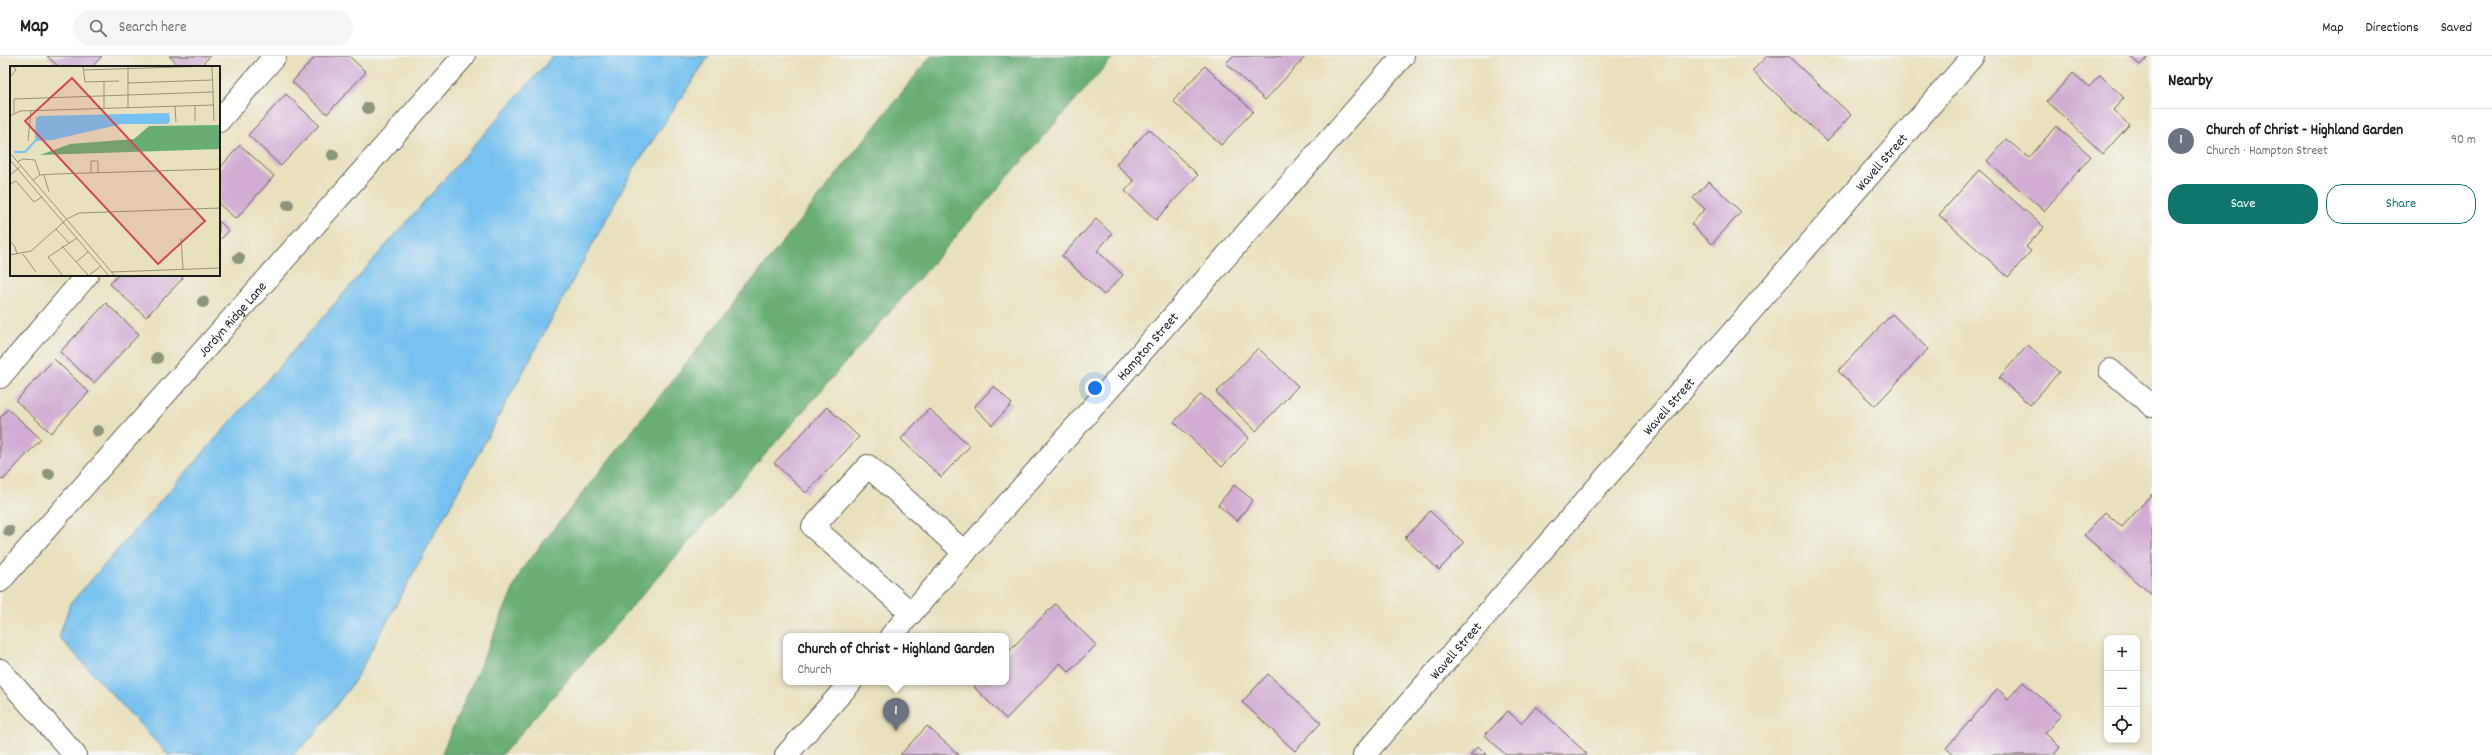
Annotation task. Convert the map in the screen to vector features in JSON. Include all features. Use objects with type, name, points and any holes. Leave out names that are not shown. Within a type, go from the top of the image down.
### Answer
[{"type":"street","points":[[220,120],[275,56]]},
{"type":"street","name":"Jordyn Ridge Lane","points":[[0,581],[464,56]]},
{"type":"street","name":"Hampton Street","points":[[894,633],[1403,56]]},
{"type":"street","name":"Wavell Street","points":[[1364,755],[1973,56]]},
{"type":"street","points":[[0,377],[86,276]]},
{"type":"street","points":[[2110,370],[2152,406]]},
{"type":"street","points":[[911,613],[813,527],[868,466],[965,553]]},
{"type":"street","points":[[0,670],[75,755]]},
{"type":"street","points":[[786,755],[848,685]]},
{"type":"green space","points":[[931,56],[1114,56],[502,755],[441,755],[522,569]]},
{"type":"water","points":[[553,56],[709,56],[633,170],[354,682],[315,733],[294,755],[168,755],[59,637],[70,604]]},
{"type":"building","points":[[47,56],[102,56],[93,66],[58,66]]},
{"type":"building","points":[[169,56],[210,56],[201,66],[180,66]]},
{"type":"building","points":[[316,56],[349,56],[366,72],[327,114],[292,82]]},
{"type":"building","points":[[1233,56],[1306,56],[1265,100],[1226,63]]},
{"type":"building","points":[[1767,56],[1788,56],[1851,115],[1827,141],[1752,71]]},
{"type":"building","points":[[2130,56],[2149,56],[2140,65]]},
{"type":"building","points":[[1205,66],[1253,111],[1221,145],[1173,101]]},
{"type":"building","points":[[2073,73],[2089,87],[2100,75],[2124,98],[2113,110],[2129,125],[2103,154],[2047,101]]},
{"type":"building","points":[[286,94],[319,125],[281,166],[248,135]]},
{"type":"building","points":[[2056,126],[2091,156],[2044,211],[1987,161],[2006,139],[2029,158]]},
{"type":"building","points":[[1149,129],[1198,175],[1156,220],[1125,191],[1134,181],[1116,164]]},
{"type":"building","points":[[240,145],[274,176],[236,219],[220,205],[220,168]]},
{"type":"building","points":[[1979,170],[2044,227],[2026,247],[2031,251],[2008,277],[1939,215]]},
{"type":"building","points":[[1709,181],[1741,212],[1712,244],[1691,224],[1705,209],[1693,198]]},
{"type":"building","points":[[1096,219],[1112,234],[1097,251],[1123,275],[1104,295],[1062,256]]},
{"type":"building","points":[[220,222],[229,231],[220,240]]},
{"type":"building","points":[[117,276],[181,276],[183,278],[146,317],[110,284]]},
{"type":"building","points":[[106,303],[139,334],[94,383],[60,352]]},
{"type":"building","points":[[1892,314],[1928,349],[1875,406],[1838,371]]},
{"type":"building","points":[[2028,345],[2059,372],[2030,405],[1999,378]]},
{"type":"building","points":[[1258,348],[1298,386],[1256,431],[1216,393]]},
{"type":"building","points":[[54,359],[89,392],[51,433],[16,401]]},
{"type":"building","points":[[994,386],[1012,404],[992,425],[974,407]]},
{"type":"building","points":[[1201,394],[1249,438],[1222,467],[1174,422]]},
{"type":"building","points":[[827,407],[859,437],[806,493],[774,463]]},
{"type":"building","points":[[8,409],[41,439],[3,480],[0,477],[0,418]]},
{"type":"building","points":[[929,409],[970,446],[941,477],[901,439]]},
{"type":"building","points":[[1234,485],[1253,500],[1237,521],[1218,505]]},
{"type":"building","points":[[2152,494],[2152,595],[2084,535],[2105,512],[2122,527]]},
{"type":"building","points":[[1430,511],[1464,543],[1439,570],[1405,538]]},
{"type":"building","points":[[1055,604],[1096,645],[1069,672],[1060,663],[1006,719],[974,687],[976,685],[1009,685],[1009,651]]},
{"type":"building","points":[[1268,674],[1321,723],[1295,751],[1242,702]]},
{"type":"building","points":[[2023,682],[2061,715],[2045,733],[2060,747],[2054,755],[1954,755],[1946,748],[1998,689],[2008,699]]},
{"type":"building","points":[[1536,706],[1587,754],[1506,755],[1485,735],[1508,711],[1521,723]]},
{"type":"building","points":[[927,726],[959,755],[900,755]]},
{"type":"building","points":[[1478,746],[1487,755],[1470,755]]},
{"type":"place","name":"Church of Christ - Highland Garden","points":[[896,731]]}]
